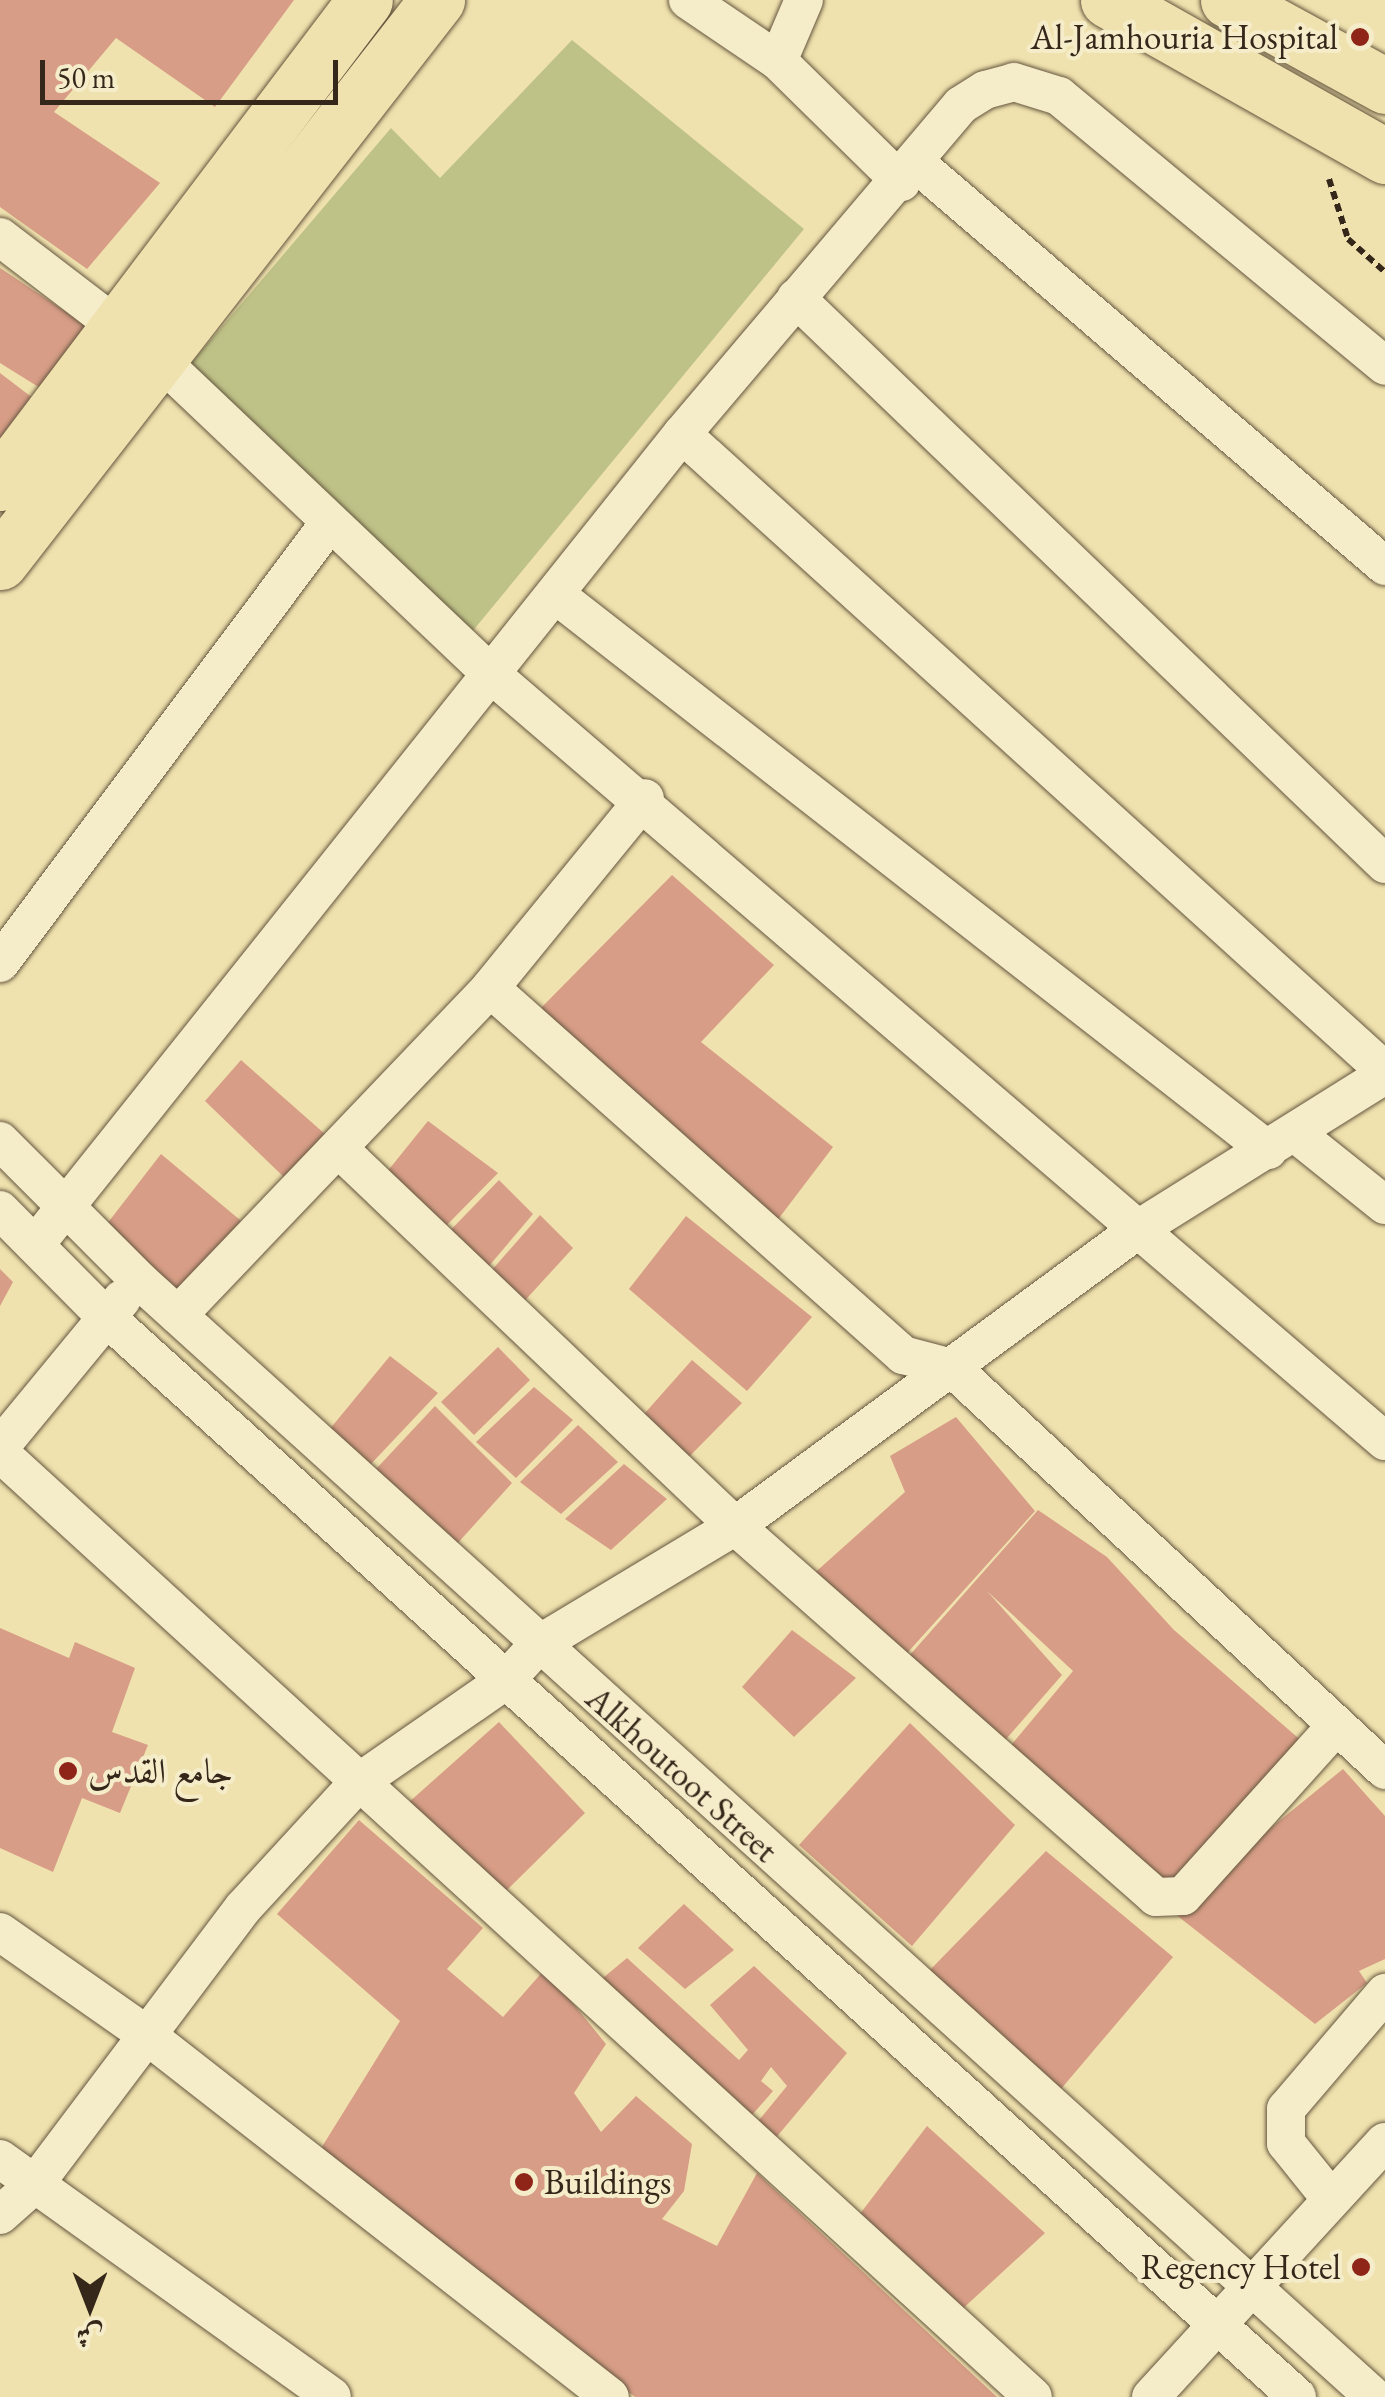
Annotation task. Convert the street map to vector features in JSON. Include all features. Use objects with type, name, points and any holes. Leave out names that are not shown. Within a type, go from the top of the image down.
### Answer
[{"type":"main road","points":[[0,562],[365,0]]},
{"type":"main road","points":[[0,483],[139,346],[438,0]]},
{"type":"main road","points":[[1108,0],[1385,156]]},
{"type":"main road","points":[[1228,0],[1385,86]]},
{"type":"street","points":[[688,0],[778,61],[1385,566]]},
{"type":"street","points":[[778,61],[804,0]]},
{"type":"street","points":[[35,1245],[682,434],[796,298],[909,173],[961,105],[985,90],[1038,86],[1385,366]]},
{"type":"street","points":[[0,237],[139,346],[327,526],[491,674],[645,798],[1143,1226],[1385,1441]]},
{"type":"street","points":[[796,298],[1385,864]]},
{"type":"street","points":[[0,2215],[35,2184],[144,2032],[359,1782],[505,1681],[539,1644],[735,1526],[1143,1226],[1385,1073],[682,434]]},
{"type":"street","points":[[0,963],[327,526]]},
{"type":"street","points":[[556,595],[1281,1142],[1385,1205]]},
{"type":"street","points":[[178,1315],[340,1150],[490,988],[645,798]]},
{"type":"street","points":[[490,988],[902,1355],[952,1368],[1385,1770]]},
{"type":"street","name":"Alkhoutoot Street","points":[[0,1141],[140,1281],[1374,2397]]},
{"type":"street","points":[[340,1150],[735,1526],[1156,1896],[1183,1896],[1335,1727]]},
{"type":"street","name":"Alkhoutoot Street","points":[[0,1210],[105,1316],[1297,2397]]},
{"type":"street","points":[[140,1281],[105,1316],[0,1450],[1033,2397]]},
{"type":"street","points":[[0,1932],[144,2032],[610,2397]]},
{"type":"street","points":[[1331,2199],[1286,2143],[1286,2110],[1385,1994]]},
{"type":"street","points":[[1151,2397],[1248,2286],[1385,2142]]},
{"type":"street","points":[[0,2159],[332,2397]]},
{"type":"path","points":[[1312,118],[1348,239],[1385,272]]},
{"type":"green space","points":[[572,40],[804,229],[471,633],[186,369],[391,128],[440,178]]},
{"type":"building","points":[[0,0],[294,0],[215,107],[116,38],[54,112],[160,183],[87,269],[0,207]]},
{"type":"building","points":[[0,268],[104,337],[53,396],[0,363]]},
{"type":"building","points":[[0,373],[42,405],[0,461]]},
{"type":"building","points":[[672,875],[774,965],[701,1042],[833,1147],[776,1222],[540,1009]]},
{"type":"building","points":[[241,1060],[334,1142],[290,1183],[205,1101]]},
{"type":"building","points":[[428,1121],[498,1173],[439,1233],[382,1178]]},
{"type":"building","points":[[161,1154],[252,1230],[177,1304],[103,1229]]},
{"type":"building","points":[[499,1180],[533,1214],[483,1273],[443,1238]]},
{"type":"building","points":[[540,1215],[573,1248],[518,1308],[485,1278]]},
{"type":"building","points":[[686,1216],[812,1317],[747,1391],[629,1289]]},
{"type":"building","points":[[0,1269],[13,1282],[0,1306]]},
{"type":"building","points":[[498,1347],[530,1380],[474,1435],[441,1402]]},
{"type":"building","points":[[390,1356],[438,1393],[370,1465],[329,1430]]},
{"type":"building","points":[[692,1360],[742,1403],[682,1464],[637,1422]]},
{"type":"building","points":[[534,1387],[573,1420],[516,1478],[476,1442]]},
{"type":"building","points":[[435,1406],[512,1483],[456,1545],[376,1469]]},
{"type":"building","points":[[956,1417],[1035,1511],[900,1661],[810,1577],[905,1492],[890,1456]]},
{"type":"building","points":[[578,1425],[618,1462],[561,1514],[520,1482]]},
{"type":"building","points":[[624,1464],[667,1499],[611,1550],[565,1519]]},
{"type":"building","points":[[1038,1510],[1107,1557],[1174,1630],[1304,1743],[1170,1883],[1007,1750],[1073,1671],[987,1591],[1062,1675],[1000,1746],[901,1665]]},
{"type":"building","name":"جامع القدس","points":[[0,1628],[69,1658],[75,1642],[135,1668],[112,1732],[148,1745],[120,1813],[82,1798],[53,1872],[0,1848]]},
{"type":"building","points":[[792,1630],[856,1678],[794,1737],[742,1687]]},
{"type":"building","points":[[499,1722],[585,1813],[506,1891],[408,1803]]},
{"type":"building","points":[[910,1723],[1015,1825],[912,1946],[799,1845]]},
{"type":"building","points":[[1343,1769],[1385,1816],[1385,1959],[1359,1971],[1367,1983],[1315,2024],[1170,1910]]},
{"type":"building","name":"Buildings","points":[[359,1820],[483,1928],[447,1969],[503,2017],[545,1969],[606,2044],[574,2093],[601,2132],[636,2096],[692,2144],[684,2191],[662,2219],[717,2246],[757,2173],[997,2397],[635,2397],[320,2150],[400,2021],[277,1914]]},
{"type":"building","points":[[1046,1851],[1173,1957],[1055,2096],[929,1971]]},
{"type":"building","points":[[684,1904],[734,1950],[685,1989],[638,1948]]},
{"type":"building","points":[[627,1958],[739,2060],[748,2050],[710,2005],[754,1966],[847,2053],[769,2146],[750,2131],[787,2086],[771,2067],[761,2081],[773,2091],[740,2129],[592,1987]]},
{"type":"building","points":[[927,2126],[1045,2233],[958,2313],[853,2223]]},
{"type":"place","name":"Al-Jamhouria Hospital","points":[[1360,37]]},
{"type":"place","name":"جامع القدس","points":[[68,1771]]},
{"type":"place","name":"Buildings","points":[[524,2182]]},
{"type":"place","name":"Regency Hotel","points":[[1361,2267]]}]
